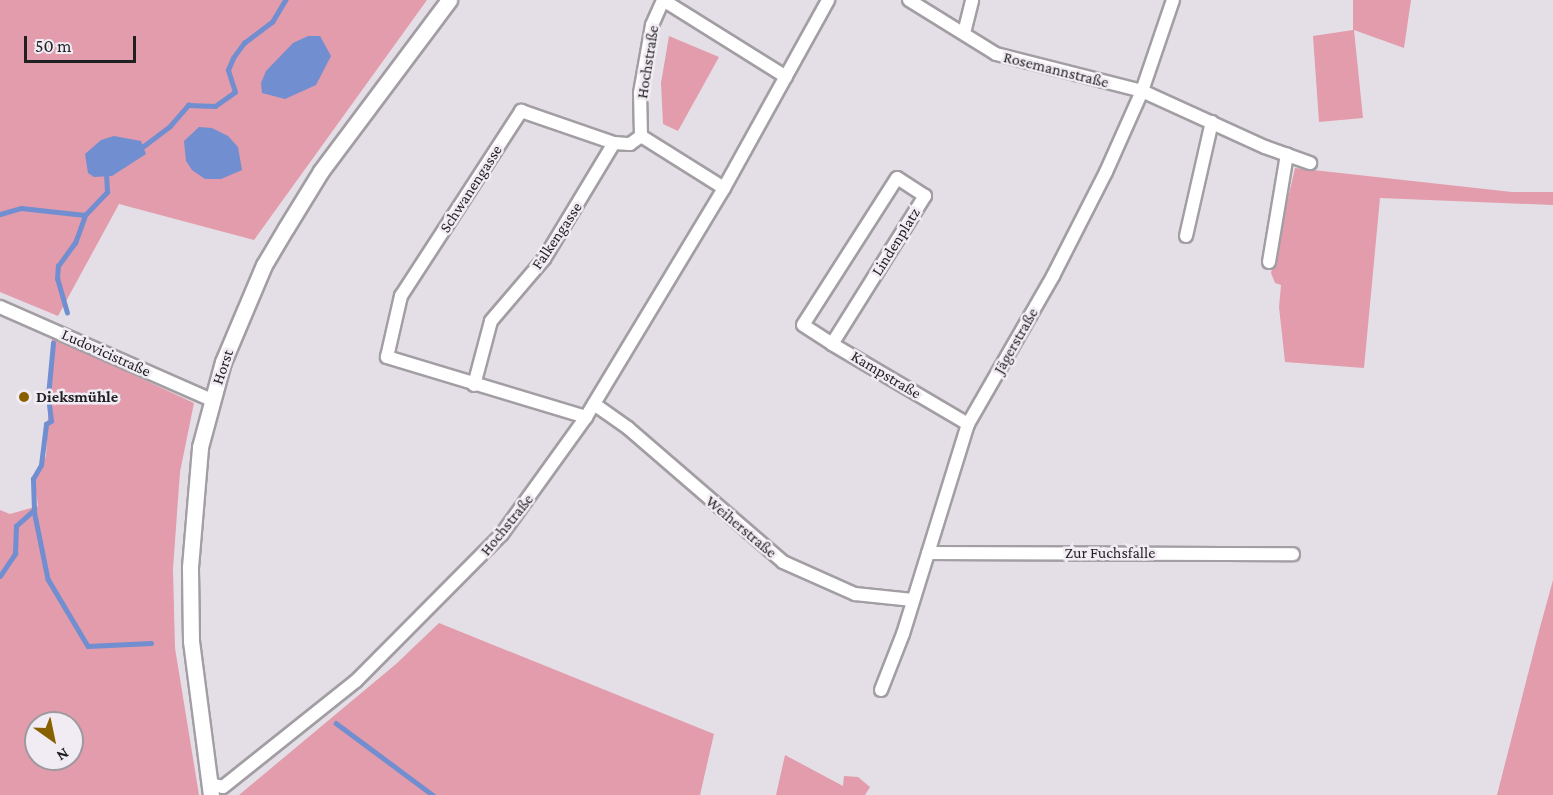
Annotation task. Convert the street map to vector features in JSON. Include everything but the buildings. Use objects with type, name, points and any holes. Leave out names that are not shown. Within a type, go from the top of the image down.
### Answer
[{"type":"street","name":"Horst","points":[[211,790],[191,641],[190,567],[192,506],[200,447],[223,362],[264,265],[321,171],[449,0]]},
{"type":"street","name":"Hochstraße","points":[[641,136],[644,73],[652,24],[663,0],[786,77]]},
{"type":"street","name":"Hochstraße","points":[[211,790],[223,787],[364,673],[502,534],[594,404],[724,188],[828,0]]},
{"type":"street","name":"Rosemannstraße","points":[[909,0],[996,54],[1142,91],[1310,163]]},
{"type":"street","points":[[964,33],[972,0]]},
{"type":"street","name":"Jägerstraße","points":[[881,690],[913,600],[968,424],[1053,276],[1106,172],[1142,91],[1173,0]]},
{"type":"street","name":"Schwanengasse","points":[[474,385],[387,357],[401,296],[521,111],[614,143]]},
{"type":"street","points":[[1186,236],[1212,122]]},
{"type":"street","points":[[614,143],[630,144],[641,136],[724,188]]},
{"type":"street","name":"Falkengasse","points":[[474,385],[491,321],[544,259],[614,143]]},
{"type":"street","points":[[1269,262],[1287,155]]},
{"type":"street","name":"Lindenplatz","points":[[803,325],[897,177],[925,196],[832,344]]},
{"type":"street","name":"Ludovicistraße","points":[[0,307],[212,400]]},
{"type":"street","name":"Kampstraße","points":[[803,325],[968,424]]},
{"type":"street","points":[[474,385],[586,417]]},
{"type":"street","name":"Weiherstraße","points":[[594,404],[628,428],[783,562],[855,594],[913,600]]},
{"type":"street","name":"Zur Fuchsfalle","points":[[928,553],[1293,554]]},
{"type":"shaded area","points":[[0,0],[427,0],[254,240],[119,204],[58,316],[0,292]]},
{"type":"shaded area","points":[[1353,0],[1411,0],[1404,48],[1354,30],[1363,118],[1319,122],[1313,36],[1353,30]]},
{"type":"shaded area","points":[[669,36],[719,57],[678,131],[663,124],[661,83]]},
{"type":"shaded area","points":[[1295,168],[1512,192],[1553,192],[1553,205],[1380,198],[1364,368],[1285,362],[1279,307],[1281,285],[1275,283],[1271,273]]},
{"type":"shaded area","points":[[52,337],[194,403],[180,472],[173,569],[175,648],[199,795],[0,795],[0,510],[10,514],[38,506],[34,479],[46,456]]},
{"type":"shaded area","points":[[1553,580],[1553,795],[1497,795],[1539,631]]},
{"type":"shaded area","points":[[439,623],[714,734],[700,795],[239,795],[396,664]]},
{"type":"shaded area","points":[[785,755],[843,786],[844,776],[858,777],[870,787],[865,795],[776,795]]},
{"type":"water","points":[[308,36],[320,36],[331,56],[316,85],[285,99],[262,93],[261,83],[266,71],[293,43]]},
{"type":"water","points":[[199,127],[212,128],[228,136],[238,147],[242,170],[221,179],[205,179],[192,170],[186,161],[184,141]]},
{"type":"water","points":[[114,136],[141,141],[146,154],[112,176],[94,177],[88,173],[85,154],[101,140]]},
{"type":"waterway","points":[[141,148],[170,126],[188,105],[215,106],[235,92],[228,70],[233,58],[244,43],[272,22],[285,0]]},
{"type":"waterway","points":[[67,313],[57,279],[58,266],[75,243],[85,215],[107,192],[106,174]]},
{"type":"waterway","points":[[0,214],[21,208],[85,215]]},
{"type":"waterway","points":[[0,576],[15,554],[16,526],[34,510],[33,479],[41,465],[46,424],[51,421],[48,396],[53,343]]},
{"type":"waterway","points":[[34,510],[48,579],[88,646],[151,643]]},
{"type":"waterway","points":[[336,723],[433,795]]},
{"type":"place","name":"Dieksmühle","points":[[24,397]]}]
